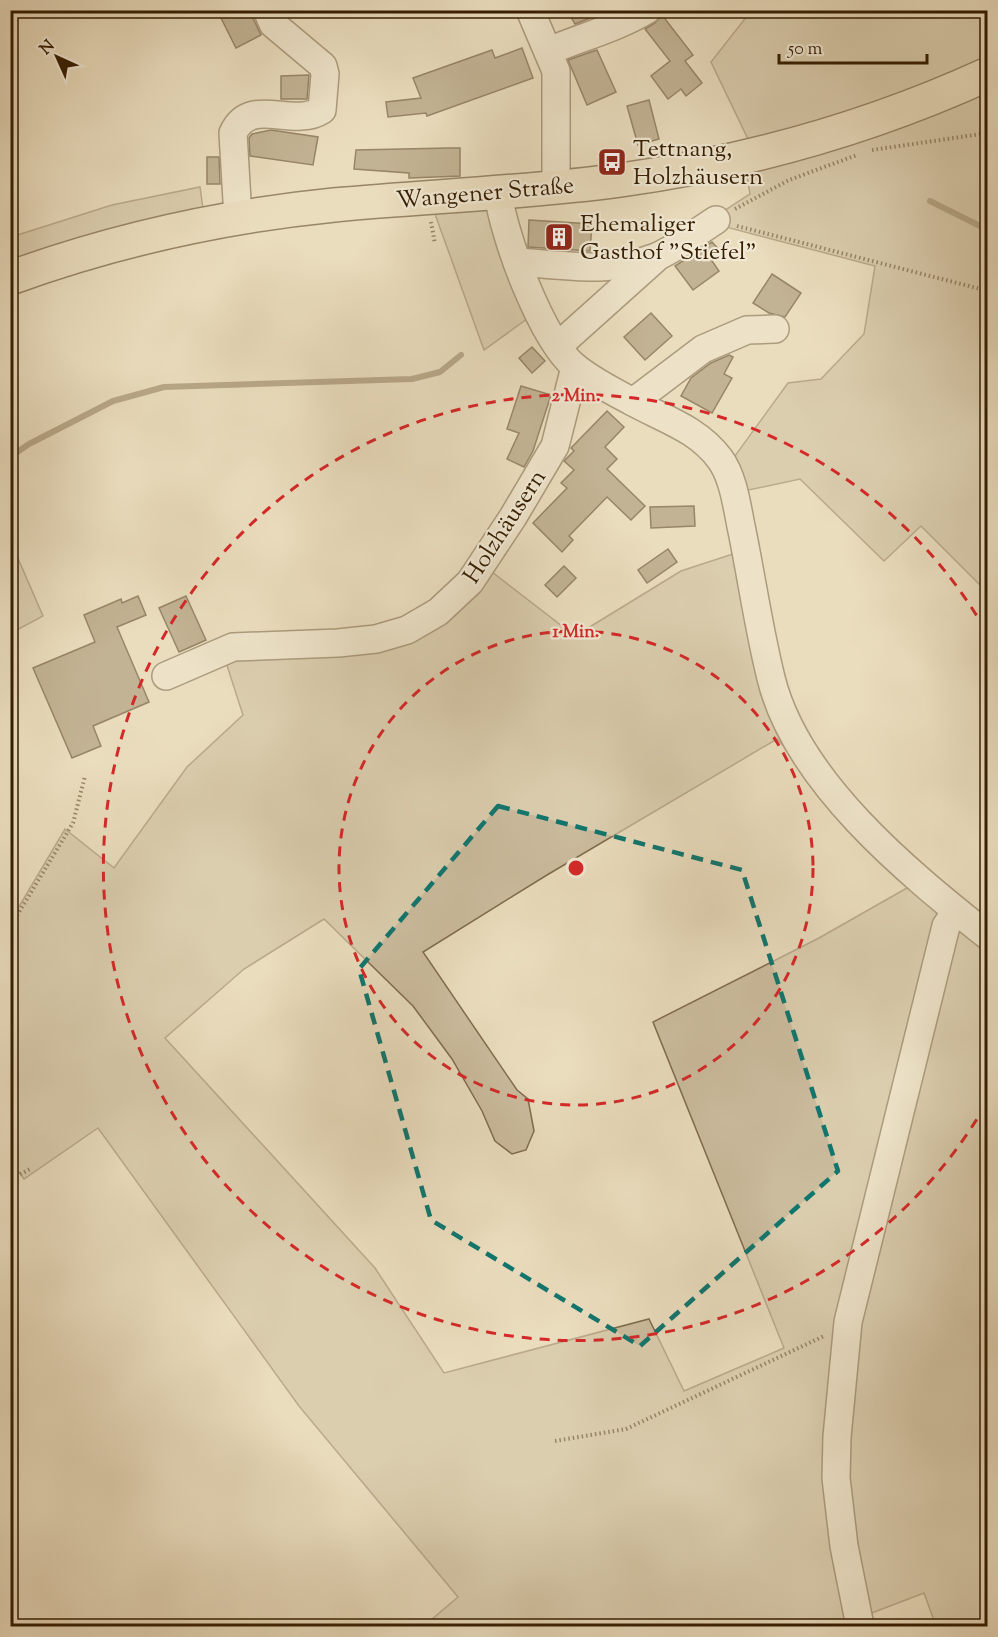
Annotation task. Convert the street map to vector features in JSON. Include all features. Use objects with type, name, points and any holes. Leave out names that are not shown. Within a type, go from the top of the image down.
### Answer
[{"type":"main road","name":"Wangener Straße","points":[[10,278],[116,244],[197,224],[332,205],[498,193],[680,171],[804,144],[880,118],[987,74]]},
{"type":"street","points":[[238,218],[233,133],[237,124],[253,113],[310,116],[322,110],[325,102],[323,66],[273,24],[267,10]]},
{"type":"street","points":[[530,10],[556,71],[556,187]]},
{"type":"street","points":[[549,51],[600,30],[616,26],[647,10]]},
{"type":"street","points":[[498,193],[501,214],[536,307],[558,346],[575,367],[633,402],[670,419],[701,439],[722,461],[736,501],[771,680],[787,725],[816,773],[840,801],[956,910],[987,936]]},
{"type":"street","points":[[558,346],[658,256],[716,220]]},
{"type":"street","points":[[518,262],[594,267],[633,264],[658,256]]},
{"type":"street","points":[[633,402],[703,349],[747,330],[775,329]]},
{"type":"street","name":"Holzhäusern","points":[[166,676],[233,647],[338,643],[376,639],[407,630],[438,612],[470,582],[513,517],[555,446],[575,367]]},
{"type":"street","points":[[860,1626],[844,1546],[836,1478],[837,1437],[848,1322],[946,926],[956,910]]},
{"type":"path","points":[[869,151],[987,133]]},
{"type":"path","points":[[716,220],[752,198],[789,180],[860,154]]},
{"type":"path","points":[[716,220],[987,291]]},
{"type":"path","points":[[10,927],[73,823],[85,776]]},
{"type":"path","points":[[10,1169],[17,1176],[32,1168]]},
{"type":"path","points":[[555,1441],[626,1429],[818,1339],[848,1322]]},
{"type":"highlighted area","points":[[498,806],[742,870],[838,1171],[640,1346],[431,1220],[359,969]]},
{"type":"shaded area","points":[[751,11],[987,11],[987,61],[905,96],[749,141],[711,62]]},
{"type":"shaded area","points":[[987,88],[987,592],[921,526],[884,561],[800,479],[744,491],[732,460],[788,383],[821,379],[864,334],[875,266],[707,222],[750,194],[746,170]]},
{"type":"shaded area","points":[[200,187],[203,209],[11,264],[11,237],[112,205]]},
{"type":"shaded area","points":[[506,206],[538,311],[484,350],[435,214]]},
{"type":"shaded area","points":[[10,540],[43,616],[17,630],[11,614]]},
{"type":"shaded area","points":[[742,551],[807,771],[777,739],[547,875],[423,952],[517,1090],[528,1099],[534,1131],[526,1150],[512,1154],[495,1141],[482,1111],[452,1059],[413,1006],[324,919],[244,969],[165,1038],[375,1268],[444,1373],[649,1319],[684,1391],[784,1348],[653,1022],[819,938],[914,884],[931,899],[939,920],[844,1300],[852,1620],[842,1623],[841,1626],[424,1626],[458,1597],[299,1406],[98,1128],[24,1179],[11,1162],[11,920],[65,829],[114,868],[187,767],[243,715],[222,650],[403,627],[479,562],[575,636],[681,571]]},
{"type":"shaded area","points":[[958,924],[988,942],[987,1626],[936,1626],[924,1593],[864,1616],[841,1479],[845,1387]]},
{"type":"building","points":[[217,10],[249,10],[261,35],[236,48]]},
{"type":"building","points":[[567,10],[611,10],[575,24]]},
{"type":"building","points":[[662,15],[693,55],[685,61],[702,83],[686,96],[681,89],[668,99],[651,76],[670,61],[645,29]]},
{"type":"building","points":[[522,48],[533,78],[427,116],[426,113],[388,117],[386,102],[421,98],[413,78],[492,50],[495,58]]},
{"type":"building","points":[[597,50],[616,92],[587,105],[568,60]]},
{"type":"building","points":[[309,75],[307,99],[281,99],[281,76]]},
{"type":"building","points":[[649,100],[659,139],[638,145],[627,106]]},
{"type":"building","points":[[271,130],[318,137],[313,165],[250,156],[249,138],[252,134]]},
{"type":"building","points":[[460,148],[460,176],[409,178],[409,173],[354,169],[356,150]]},
{"type":"building","points":[[207,157],[219,157],[220,184],[207,184]]},
{"type":"building","name":"Ehemaliger Gasthof \"Stiefel\"","points":[[529,220],[592,224],[590,251],[528,247]]},
{"type":"building","points":[[712,242],[722,253],[712,261],[719,271],[693,290],[675,266]]},
{"type":"building","points":[[772,274],[801,293],[785,317],[769,313],[753,303]]},
{"type":"building","points":[[651,313],[672,336],[645,360],[624,337]]},
{"type":"building","points":[[532,347],[545,361],[532,373],[519,358]]},
{"type":"building","points":[[729,355],[733,357],[724,374],[732,378],[712,413],[681,396],[691,378],[711,363]]},
{"type":"building","points":[[521,386],[551,395],[533,451],[524,467],[507,459],[519,433],[507,429]]},
{"type":"building","points":[[607,411],[624,427],[605,447],[617,459],[607,469],[645,506],[631,520],[607,497],[569,536],[573,540],[562,552],[533,523],[567,488],[561,483],[574,470],[564,461],[574,451],[571,448]]},
{"type":"building","points":[[694,506],[695,526],[651,528],[650,507]]},
{"type":"building","points":[[668,549],[677,562],[647,583],[638,570]]},
{"type":"building","points":[[564,566],[576,578],[557,597],[545,585]]},
{"type":"building","points":[[138,596],[146,615],[117,627],[149,702],[93,726],[101,746],[72,758],[33,668],[95,642],[84,615],[121,599],[122,603]]},
{"type":"building","points":[[186,596],[206,640],[179,652],[159,608]]},
{"type":"waterway","points":[[930,201],[988,230]]},
{"type":"waterway","points":[[10,457],[29,444],[113,401],[164,387],[412,379],[440,372],[461,355]]},
{"type":"place","name":"Tettnang, Holzhäusern","points":[[612,162]]},
{"type":"place","name":"Ehemaliger Gasthof \"Stiefel\"","points":[[559,237]]}]
